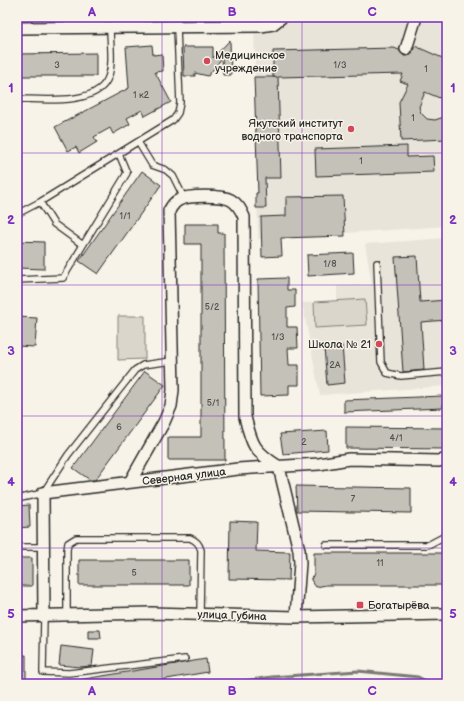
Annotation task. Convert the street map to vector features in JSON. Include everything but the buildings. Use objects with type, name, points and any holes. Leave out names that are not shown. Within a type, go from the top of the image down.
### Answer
[{"type":"street","points":[[17,28],[97,22],[110,28],[260,26],[273,24],[282,17]]},
{"type":"street","points":[[406,49],[416,17]]},
{"type":"street","points":[[130,482],[171,406],[173,390],[168,217],[172,206],[184,198],[222,197],[231,200],[239,207],[244,217],[245,417],[250,439],[259,454],[279,467],[299,550],[300,563],[296,617]]},
{"type":"street","name":"Северная улица","points":[[43,493],[238,469],[279,467],[349,459],[439,461],[447,459]]},
{"type":"street","points":[[43,493],[44,616]]},
{"type":"street","name":"улица Губина","points":[[17,616],[151,613],[296,617],[447,614]]},
{"type":"lane","points":[[17,99],[78,98],[100,89],[107,81],[110,69],[110,28]]},
{"type":"lane","points":[[17,214],[40,202],[173,120],[179,109],[177,28]]},
{"type":"lane","points":[[138,142],[152,165],[166,170],[174,176],[184,198]]},
{"type":"lane","points":[[17,280],[63,278],[127,174],[119,154]]},
{"type":"lane","points":[[40,202],[54,224],[83,245]]},
{"type":"lane","points":[[377,263],[381,362],[387,373],[401,376],[447,372]]},
{"type":"lane","points":[[17,499],[43,493],[68,455],[135,370],[143,365],[172,361]]},
{"type":"lane","points":[[326,545],[428,544],[447,536]]},
{"type":"lane","points":[[67,615],[67,550],[68,543],[76,538],[190,538],[195,540],[200,545],[201,550],[200,614]]},
{"type":"lane","points":[[17,547],[44,547]]},
{"type":"lane","points":[[44,616],[43,672],[69,673],[185,659]]},
{"type":"shaded area","name":"Якутский институт водного транспорта","points":[[254,17],[282,20],[320,17],[447,17],[447,226],[258,239]]},
{"type":"shaded area","name":"Школа № 21","points":[[447,238],[447,386],[320,395],[302,303],[337,301],[337,286],[372,285],[365,244]]},
{"type":"shaded area","points":[[365,299],[367,325],[315,328],[314,302]]},
{"type":"shaded area","points":[[118,316],[145,316],[145,359],[118,360]]},
{"type":"waterway","points":[[223,684],[272,677],[358,671],[418,677],[432,684]]},
{"type":"place","name":"Медицинское учреждение","points":[[207,61]]},
{"type":"place","name":"Якутский институт водного транспорта","points":[[351,129]]},
{"type":"place","name":"Школа № 21","points":[[379,344]]},
{"type":"place","name":"Богатырёва","points":[[360,605]]}]
